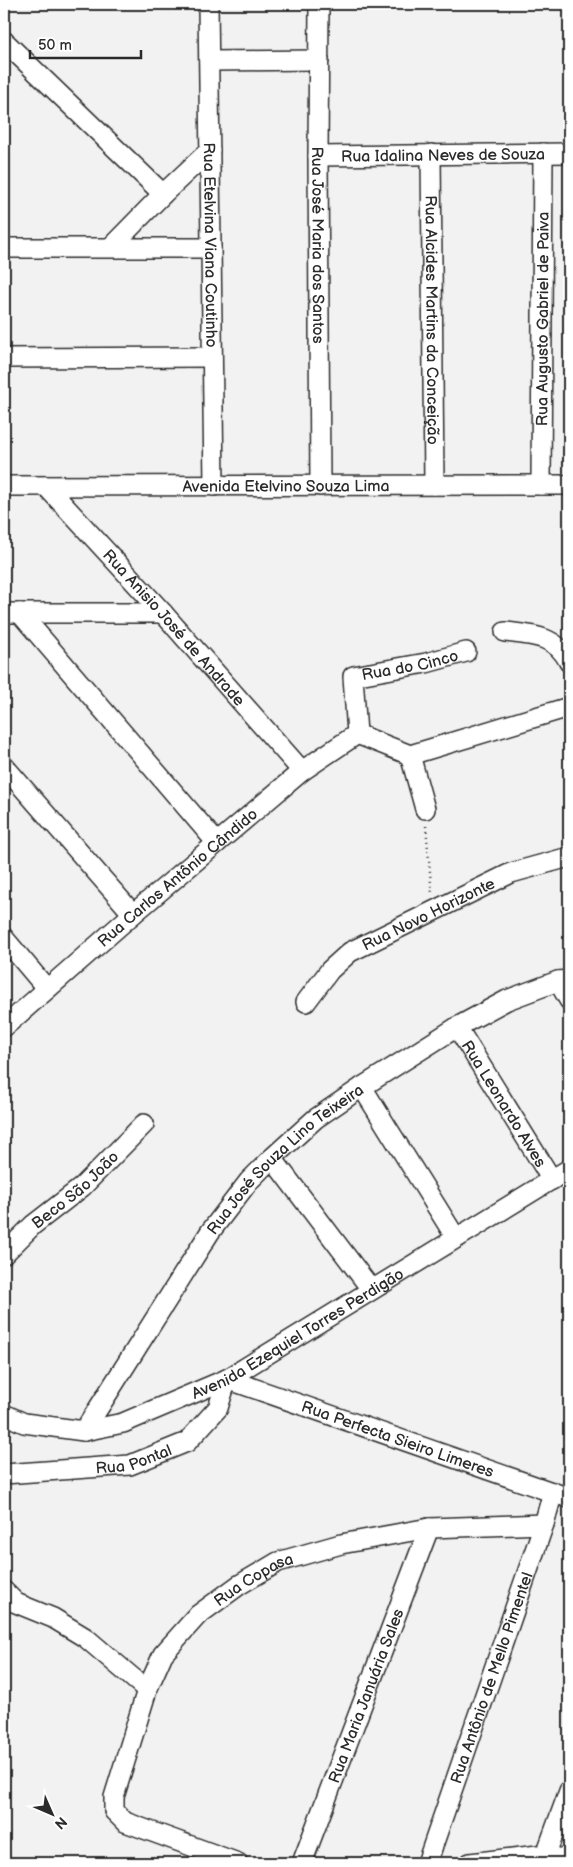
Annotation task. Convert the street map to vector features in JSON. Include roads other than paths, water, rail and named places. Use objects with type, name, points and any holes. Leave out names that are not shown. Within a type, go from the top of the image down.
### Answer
[{"type":"street","name":"Rua Etelvina Viana Coutinho","points":[[208,4],[214,486]]},
{"type":"street","name":"Rua José Maria dos Santos","points":[[319,4],[320,486]]},
{"type":"street","points":[[4,41],[163,194]]},
{"type":"street","points":[[208,61],[319,60]]},
{"type":"street","points":[[111,247],[210,150]]},
{"type":"street","name":"Rua Augusto Gabriel de Paiva","points":[[541,485],[543,153]]},
{"type":"street","name":"Rua Idalina Neves de Souza","points":[[318,156],[569,153]]},
{"type":"street","name":"Rua Alcides Martins da Conceição","points":[[431,154],[434,485]]},
{"type":"street","points":[[4,248],[211,248]]},
{"type":"street","points":[[4,358],[212,357]]},
{"type":"street","name":"Avenida Etelvino Souza Lima","points":[[4,486],[569,485]]},
{"type":"street","name":"Rua Anisio José de Andrade","points":[[46,486],[162,612],[302,771]]},
{"type":"street","points":[[12,613],[162,612]]},
{"type":"street","points":[[12,613],[217,843]]},
{"type":"street","points":[[505,632],[543,637],[564,652],[569,662]]},
{"type":"street","name":"Rua do Cinco","points":[[357,734],[353,676],[426,663],[466,652]]},
{"type":"street","points":[[357,734],[410,755],[569,707]]},
{"type":"street","name":"Rua Carlos Antônio Cândido","points":[[4,1027],[133,914],[302,771],[357,734]]},
{"type":"street","points":[[410,755],[425,809]]},
{"type":"street","points":[[4,766],[133,914]]},
{"type":"street","name":"Rua Novo Horizonte","points":[[306,1002],[330,970],[350,952],[511,873],[569,856]]},
{"type":"street","points":[[4,938],[47,989]]},
{"type":"street","points":[[564,981],[569,1000]]},
{"type":"street","name":"Rua José Souza Lino Teixeira","points":[[84,1431],[210,1232],[249,1181],[272,1158],[316,1119],[362,1087],[457,1028],[508,1000],[564,981]]},
{"type":"street","name":"Rua Leonardo Alves","points":[[457,1028],[552,1180]]},
{"type":"street","points":[[362,1087],[456,1238]]},
{"type":"street","name":"Beco São João","points":[[4,1254],[33,1225],[82,1188],[144,1124]]},
{"type":"street","points":[[272,1158],[371,1289]]},
{"type":"street","name":"Avenida Ezequiel Torres Perdigão","points":[[4,1414],[24,1424],[84,1431],[124,1423],[227,1379],[569,1169]]},
{"type":"street","name":"Rua Pontal","points":[[4,1474],[130,1465],[187,1442],[218,1408],[227,1379]]},
{"type":"street","name":"Rua Perfecta Sieiro Limeres","points":[[227,1379],[561,1495]]},
{"type":"street","name":"Rua Antônio de Mello Pimentel","points":[[427,1863],[544,1524],[561,1495]]},
{"type":"street","name":"Rua Copasa","points":[[211,1859],[125,1822],[114,1811],[114,1797],[146,1690],[163,1654],[198,1615],[239,1585],[278,1562],[341,1544],[429,1528],[544,1524]]},
{"type":"street","name":"Rua Maria Januária Sales","points":[[302,1863],[429,1528]]},
{"type":"street","points":[[4,1591],[16,1604],[53,1618],[86,1638],[146,1690]]},
{"type":"street","points":[[546,1854],[569,1791]]},
{"type":"street","points":[[470,1863],[546,1854],[569,1862]]},
{"type":"street","points":[[211,1859],[238,1863]]}]
